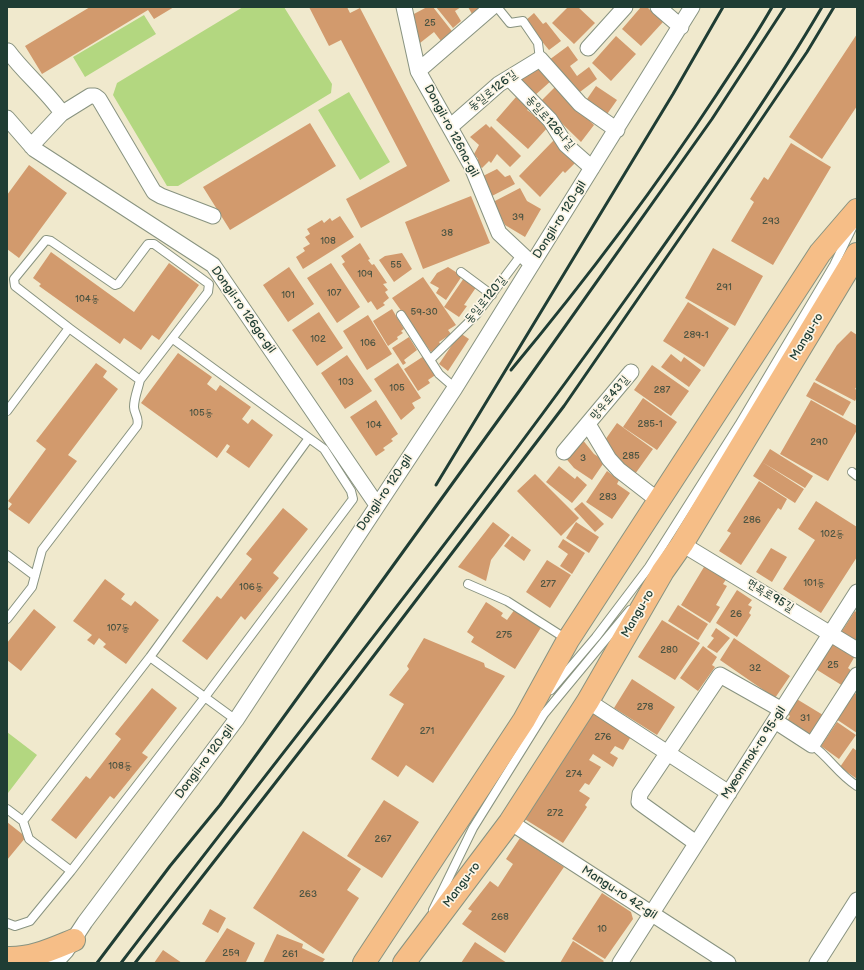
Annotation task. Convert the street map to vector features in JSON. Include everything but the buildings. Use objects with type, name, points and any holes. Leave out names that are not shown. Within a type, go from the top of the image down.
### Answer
[{"type":"main road","points":[[364,963],[524,720],[568,640],[820,253],[857,210]]},
{"type":"main road","name":"Mangu-ro","points":[[409,956],[510,822],[588,701],[663,571],[682,544],[857,254]]},
{"type":"main road","points":[[7,958],[18,959],[43,953],[74,940]]},
{"type":"street","name":"Dongil-ro 126na-gil","points":[[404,7],[418,70],[471,165],[499,233],[527,259]]},
{"type":"street","points":[[418,70],[492,7]]},
{"type":"street","points":[[588,48],[625,7]]},
{"type":"street","points":[[658,7],[681,27]]},
{"type":"street","name":"Dongil-ro 120-gil","points":[[55,963],[74,940],[85,922],[236,720],[455,388],[527,259],[592,168],[617,130],[692,7]]},
{"type":"street","points":[[8,51],[62,113]]},
{"type":"street","points":[[540,59],[580,104],[617,130]]},
{"type":"street","name":"동일로126길","points":[[450,127],[509,78],[540,59]]},
{"type":"street","name":"동일로126나길","points":[[509,78],[550,120],[566,145],[592,168]]},
{"type":"street","points":[[31,146],[62,113],[90,96],[97,97],[154,192],[160,196],[213,216]]},
{"type":"street","name":"Dongil-ro 126ga-gil","points":[[7,118],[31,146],[213,265],[377,505]]},
{"type":"street","name":"망우로43길","points":[[564,452],[631,372]]},
{"type":"street","name":"망우로43길","points":[[588,424],[609,459],[619,470],[659,501]]},
{"type":"street","name":"면목로95길","points":[[682,544],[857,650]]},
{"type":"street","name":"Myeonmok-ro 95-gil","points":[[620,963],[857,592]]},
{"type":"street","points":[[696,843],[639,802],[640,794],[720,675],[778,715],[812,744],[857,675]]},
{"type":"street","points":[[588,701],[729,793]]},
{"type":"street","name":"Mangu-ro 42-gil","points":[[510,822],[728,963]]},
{"type":"street","points":[[817,963],[857,900]]},
{"type":"lane","points":[[497,7],[510,23],[523,21],[538,43],[540,59]]},
{"type":"lane","points":[[524,720],[596,637],[649,568],[739,425],[834,265],[857,216]]},
{"type":"lane","points":[[7,619],[32,587],[42,550],[137,426],[138,419],[134,410],[134,404],[140,380],[208,292],[210,287],[209,284],[154,244],[148,244],[118,284],[115,285],[51,241],[46,240],[42,242],[14,279],[15,286],[140,380]]},
{"type":"lane","name":"동일로120길","points":[[430,360],[456,332],[476,314],[527,259]]},
{"type":"lane","points":[[461,272],[492,295]]},
{"type":"lane","points":[[401,315],[430,360],[441,370],[455,388]]},
{"type":"lane","points":[[7,411],[69,328]]},
{"type":"lane","points":[[7,923],[15,926],[30,921],[71,871],[205,697],[353,499],[352,491],[327,453],[309,438],[173,338]]},
{"type":"lane","points":[[23,821],[150,657],[309,438]]},
{"type":"lane","points":[[7,555],[35,576]]},
{"type":"lane","points":[[409,956],[473,828],[544,714],[663,571]]},
{"type":"lane","points":[[468,584],[506,601],[568,640]]},
{"type":"lane","points":[[150,657],[236,720]]},
{"type":"lane","points":[[812,744],[822,752],[842,776],[857,786]]},
{"type":"lane","points":[[7,809],[23,821],[29,839],[71,871]]},
{"type":"green space","points":[[243,7],[284,7],[332,84],[331,93],[178,186],[167,186],[113,95],[117,83]]},
{"type":"green space","points":[[144,15],[156,34],[85,77],[73,57]]},
{"type":"green space","points":[[349,92],[390,162],[360,180],[318,110]]},
{"type":"green space","points":[[7,732],[37,755],[8,793],[7,793]]},
{"type":"railway","points":[[436,485],[673,94],[723,7]]},
{"type":"railway","points":[[511,370],[566,303],[644,200],[717,94],[772,7]]},
{"type":"railway","points":[[97,963],[170,866],[220,805],[520,390],[712,119],[785,7]]},
{"type":"railway","points":[[121,963],[389,617],[586,354],[739,138],[782,73],[822,7]]},
{"type":"railway","points":[[135,963],[350,687],[564,406],[807,52],[834,7]]}]
